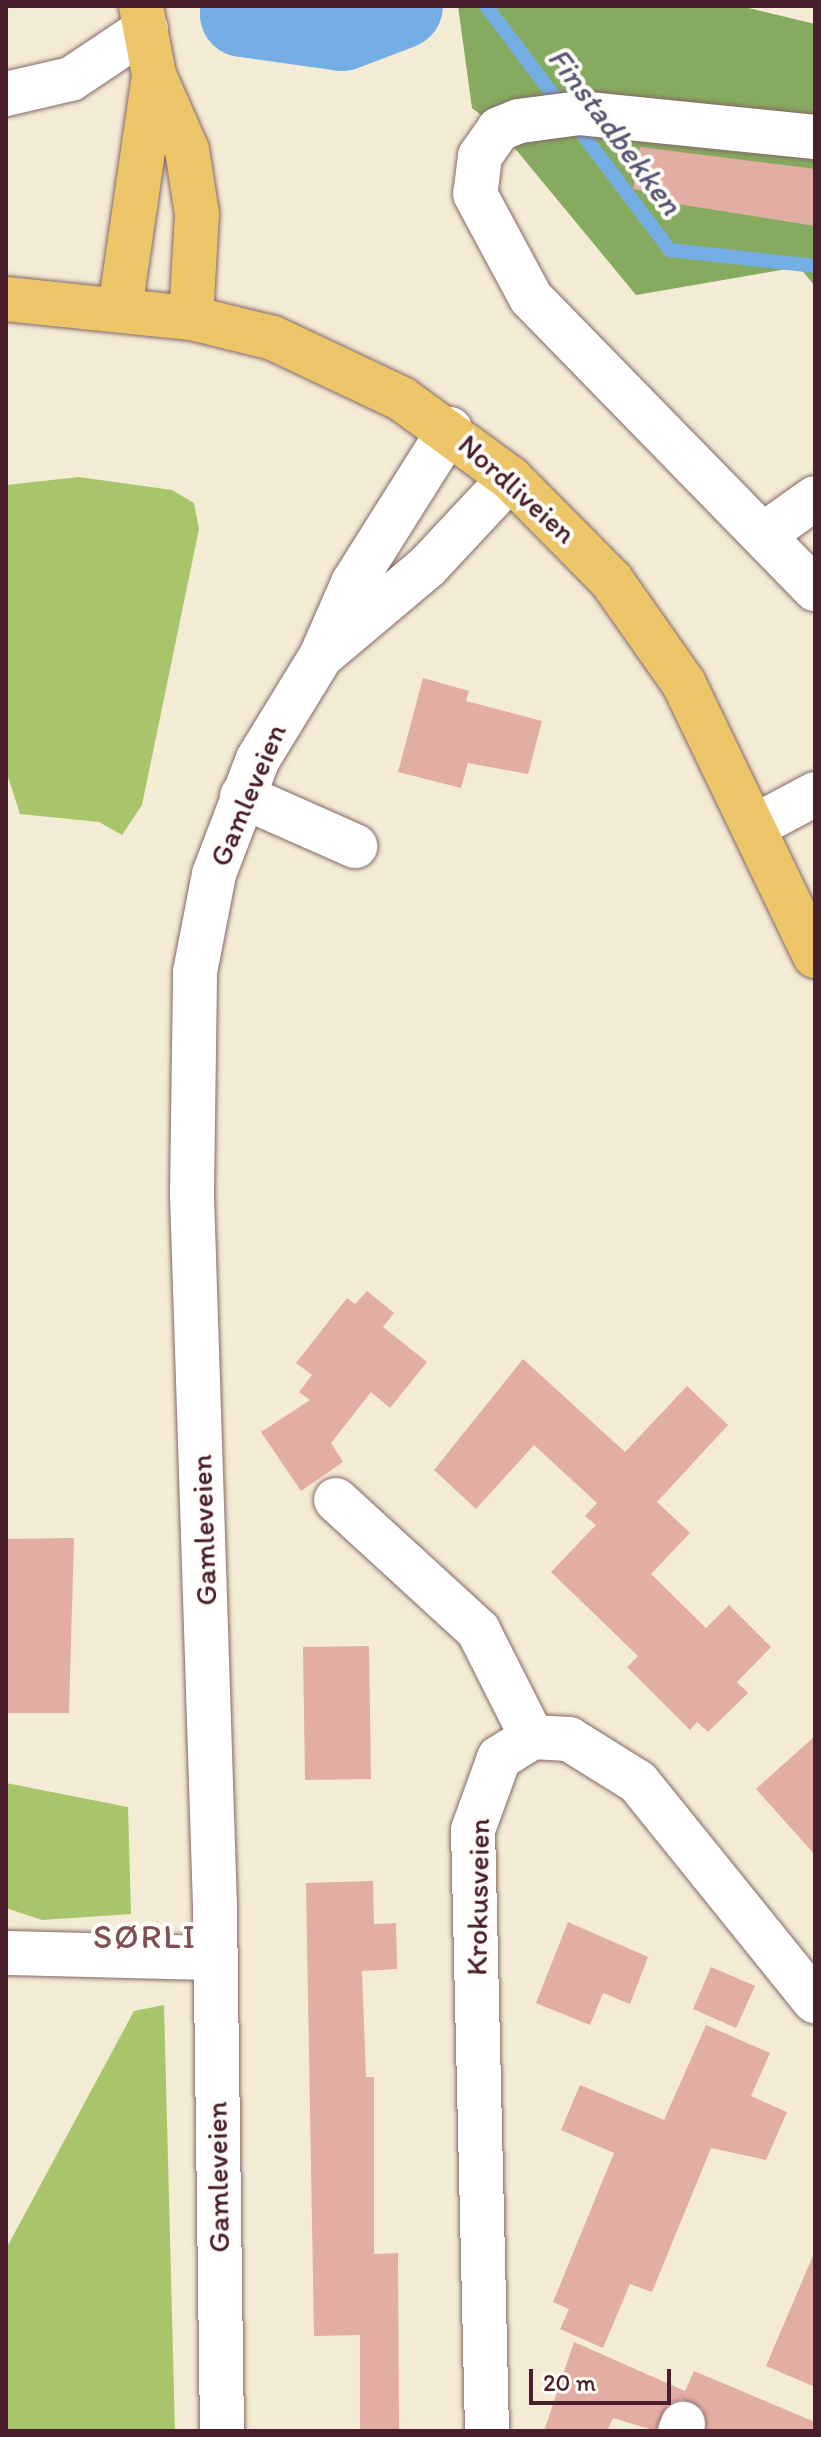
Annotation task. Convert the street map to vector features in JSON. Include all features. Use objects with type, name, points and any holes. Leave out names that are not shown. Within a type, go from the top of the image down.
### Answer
[{"type":"main road","points":[[143,18],[154,75],[187,150],[197,214],[191,318]]},
{"type":"main road","points":[[120,309],[154,75]]},
{"type":"main road","name":"Nordliveien","points":[[6,299],[191,318],[315,354],[450,429],[510,478],[579,542],[651,635],[757,825],[815,956]]},
{"type":"street","points":[[6,94],[71,79],[143,18]]},
{"type":"street","points":[[815,137],[580,113],[499,129],[480,156],[476,186],[531,298],[766,533],[815,589]]},
{"type":"street","name":"Gamleveien","points":[[222,2431],[216,1958],[191,1022],[203,922],[242,796],[321,656],[353,583],[450,429]]},
{"type":"street","name":"Gamleveien","points":[[321,656],[428,566],[510,478]]},
{"type":"street","points":[[766,533],[815,498]]},
{"type":"street","points":[[757,825],[815,794]]},
{"type":"street","points":[[242,796],[355,846]]},
{"type":"street","points":[[336,1500],[478,1630],[532,1737],[569,1739],[638,1782],[815,2001]]},
{"type":"street","name":"Krokusveien","points":[[487,2431],[473,1830],[499,1758],[532,1737]]},
{"type":"street","points":[[6,1953],[216,1958]]},
{"type":"green space","points":[[458,6],[740,6],[815,24],[815,286],[799,267],[636,295],[499,129],[472,108]]},
{"type":"green space","points":[[79,477],[172,490],[194,503],[199,529],[142,805],[122,835],[99,822],[20,814],[6,771],[6,485]]},
{"type":"green space","points":[[6,1783],[128,1807],[131,1914],[42,1920],[6,1908]]},
{"type":"green space","points":[[164,2005],[175,2431],[6,2431],[6,2249],[134,2011]]},
{"type":"building","points":[[640,147],[815,169],[815,226],[671,203],[672,196],[633,189]]},
{"type":"building","points":[[423,678],[469,691],[466,701],[542,721],[528,774],[468,763],[461,788],[398,772]]},
{"type":"building","points":[[367,1291],[394,1313],[383,1327],[427,1362],[390,1408],[371,1392],[331,1443],[343,1462],[301,1491],[261,1432],[310,1400],[299,1392],[312,1375],[296,1363],[347,1298],[355,1304]]},
{"type":"building","points":[[523,1359],[625,1452],[687,1386],[728,1425],[657,1502],[690,1533],[651,1574],[706,1628],[729,1605],[771,1647],[737,1682],[748,1693],[708,1732],[697,1722],[690,1730],[627,1667],[638,1656],[551,1572],[596,1525],[585,1516],[597,1503],[534,1445],[476,1509],[434,1470]]},
{"type":"building","points":[[74,1538],[69,1713],[6,1713],[6,1539]]},
{"type":"building","points":[[369,1646],[371,1779],[305,1780],[303,1647]]},
{"type":"building","points":[[815,1736],[815,1855],[756,1789]]},
{"type":"building","points":[[373,1881],[374,1924],[396,1923],[397,1969],[362,1971],[366,2077],[374,2077],[374,2254],[398,2253],[399,2431],[360,2431],[360,2335],[314,2336],[306,1883]]},
{"type":"building","points":[[568,1922],[648,1957],[630,2004],[603,1993],[590,2025],[536,2003]]},
{"type":"building","points":[[711,1967],[755,1986],[736,2028],[693,2009]]},
{"type":"building","points":[[706,2025],[770,2053],[751,2096],[787,2112],[766,2160],[711,2148],[652,2292],[630,2284],[603,2348],[560,2329],[569,2309],[553,2302],[614,2153],[561,2130],[580,2085],[664,2120]]},
{"type":"building","points":[[815,2251],[815,2387],[766,2366]]},
{"type":"building","points":[[574,2342],[685,2391],[694,2371],[815,2422],[815,2431],[706,2431],[702,2408],[681,2399],[667,2405],[656,2431],[613,2418],[607,2431],[544,2431]]},
{"type":"waterway","points":[[243,6],[243,14],[342,28],[400,6]]},
{"type":"waterway","name":"Finstadbekken","points":[[486,6],[670,250],[815,266]]},
{"type":"district","name":"SØRLI","points":[[145,1937]]}]
